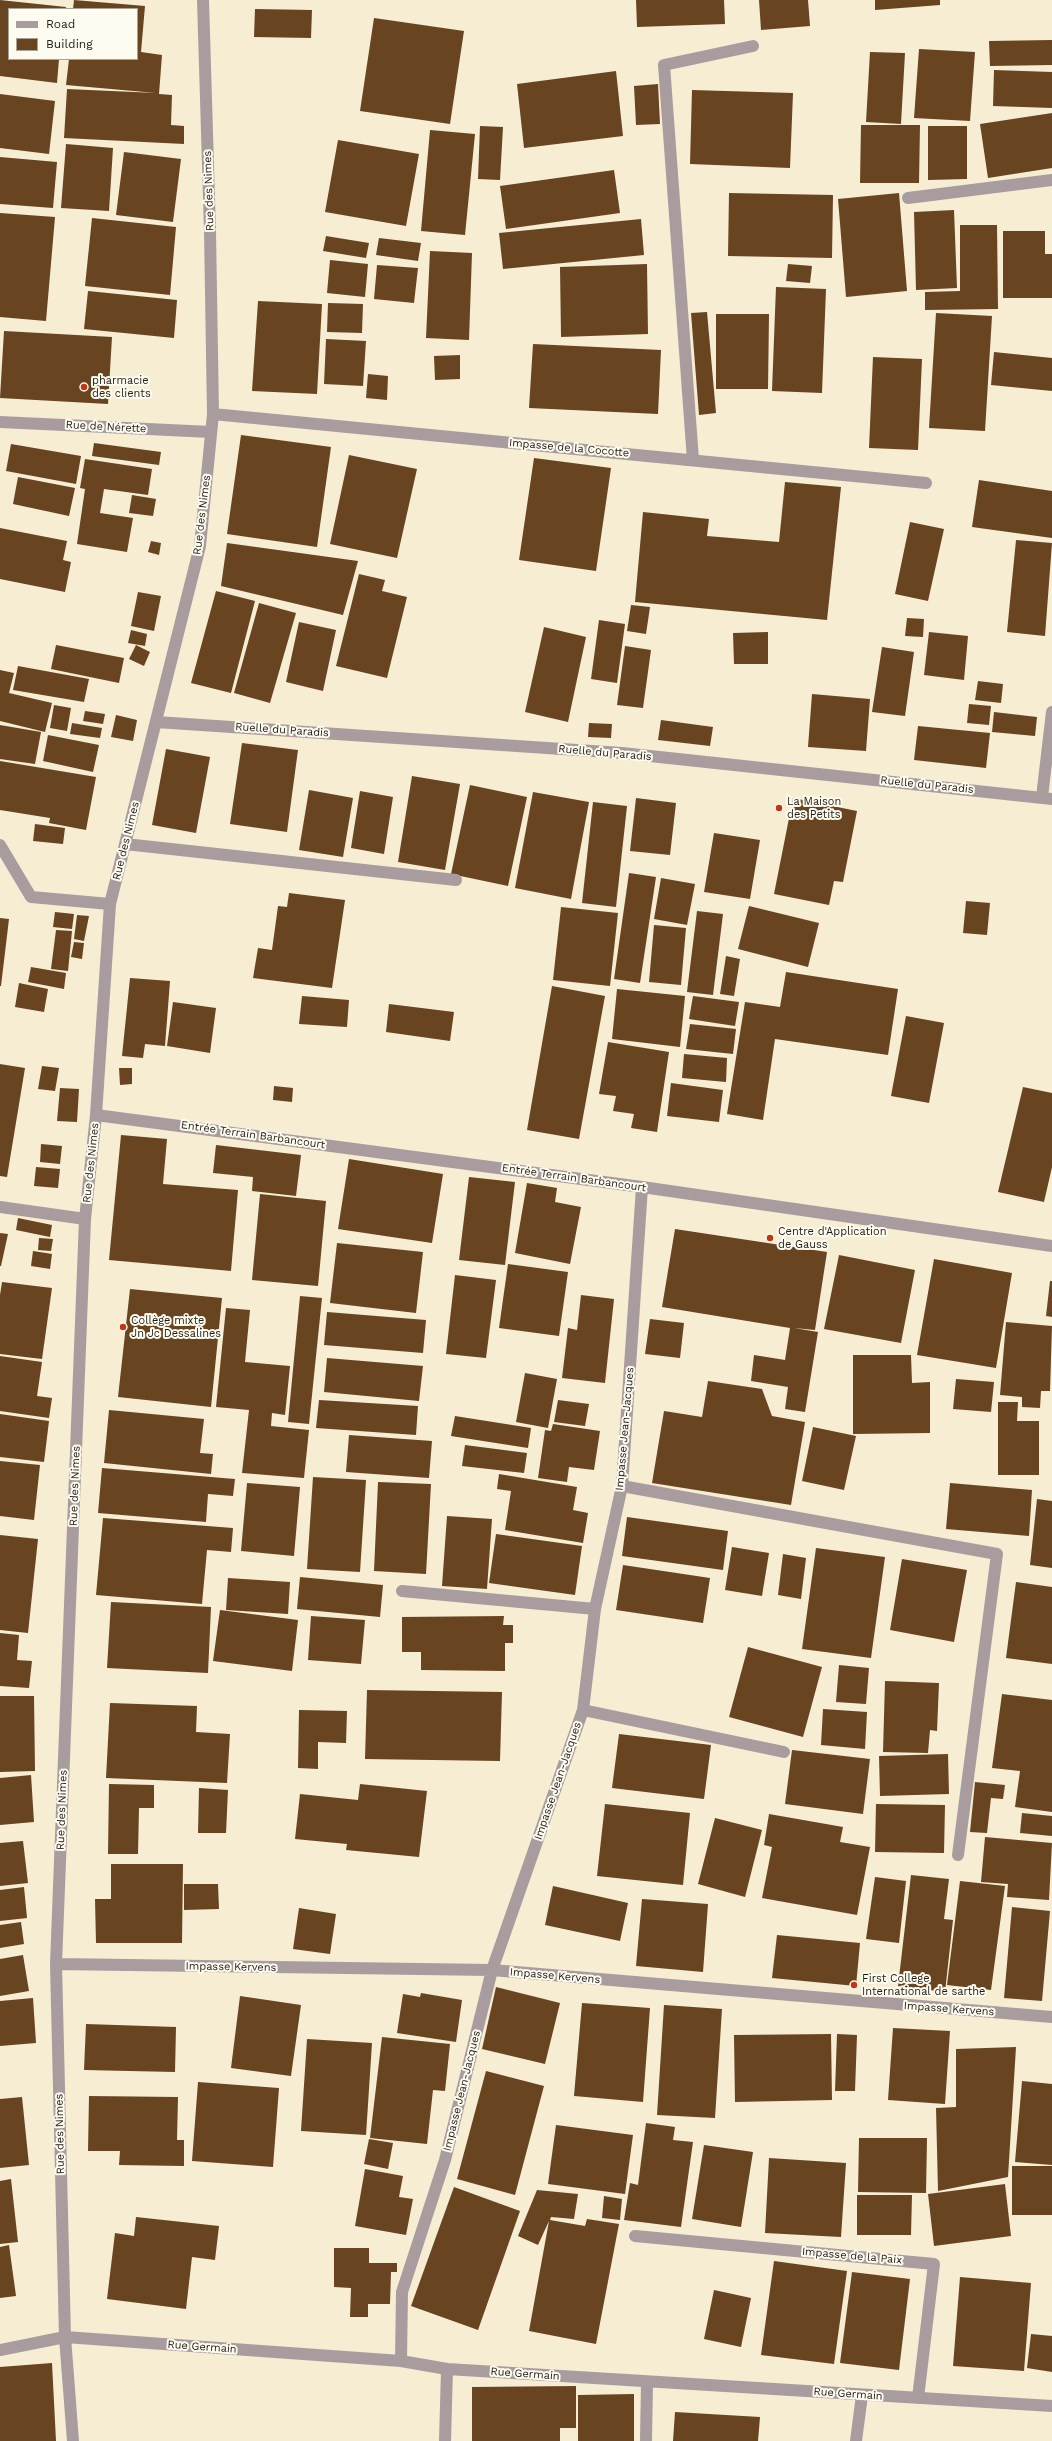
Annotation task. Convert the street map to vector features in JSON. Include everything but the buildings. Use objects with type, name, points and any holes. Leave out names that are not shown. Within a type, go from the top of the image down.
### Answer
[{"type":"street","name":"Rue des Nimes","points":[[73,2441],[64,2337],[56,1964],[85,1219],[96,1115],[110,904],[200,546],[213,414],[210,231],[203,0]]},
{"type":"street","points":[[693,460],[664,65],[753,46]]},
{"type":"street","points":[[908,198],[1052,180]]},
{"type":"street","name":"Impasse de la Cocotte","points":[[213,414],[926,484]]},
{"type":"street","name":"Rue de Nérette","points":[[0,422],[211,432]]},
{"type":"street","points":[[1047,798],[1052,712]]},
{"type":"street","name":"Ruelle du Paradis","points":[[156,722],[622,753],[1047,798]]},
{"type":"street","points":[[125,844],[456,880]]},
{"type":"street","points":[[0,845],[31,897],[110,904]]},
{"type":"street","name":"Entrée Terrain Barbancourt","points":[[96,1115],[642,1187],[1052,1246]]},
{"type":"street","name":"Impasse Jean-Jacques","points":[[401,2361],[402,2292],[445,2160],[492,1970],[583,1710],[595,1609],[622,1486],[642,1187]]},
{"type":"street","points":[[0,1207],[85,1219]]},
{"type":"street","points":[[622,1486],[997,1554],[958,1855]]},
{"type":"street","points":[[402,1591],[595,1609]]},
{"type":"street","points":[[583,1710],[784,1752]]},
{"type":"street","name":"Impasse Kervens","points":[[56,1964],[492,1970],[1052,2017]]},
{"type":"street","name":"Impasse de la Paix","points":[[635,2236],[934,2264],[918,2398]]},
{"type":"street","name":"Rue Germain","points":[[0,2350],[64,2337],[401,2361],[447,2369],[1052,2406]]},
{"type":"street","points":[[445,2441],[447,2369]]},
{"type":"street","points":[[646,2441],[647,2382]]},
{"type":"street","points":[[856,2441],[862,2395]]},
{"type":"place","name":"pharmacie des clients","points":[[84,387]]},
{"type":"place","name":"La Maison des Petits","points":[[779,808]]},
{"type":"place","name":"Centre d'Application de Gauss","points":[[770,1238]]},
{"type":"place","name":"Collège mixte Jn Jc Dessalines","points":[[123,1327]]},
{"type":"place","name":"First College International de sarthe","points":[[854,1985]]}]
